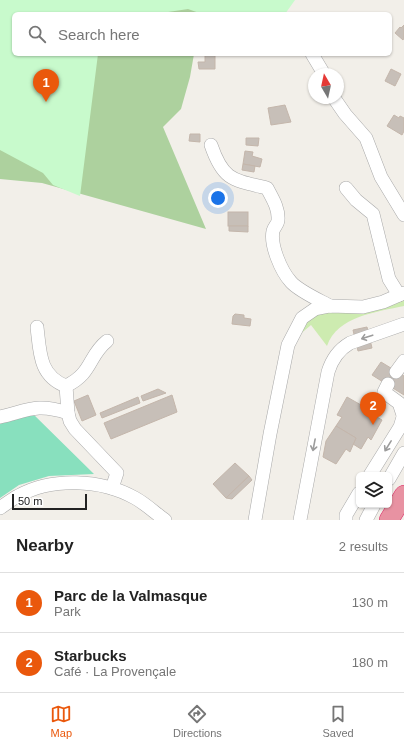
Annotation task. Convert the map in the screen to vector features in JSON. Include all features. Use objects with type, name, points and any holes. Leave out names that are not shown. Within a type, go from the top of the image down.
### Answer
[{"type":"highway","points":[[389,520],[404,495]]},
{"type":"street","points":[[313,56],[320,68]]},
{"type":"street","points":[[338,104],[366,138],[381,177],[404,215]]},
{"type":"street","points":[[211,145],[217,164],[229,177],[267,188],[276,205],[278,221],[273,230],[276,256],[291,282],[330,306]]},
{"type":"street","points":[[255,520],[288,345],[302,318],[315,309],[330,306],[364,307],[383,302],[401,294],[389,279],[373,214],[356,200],[346,188]]},
{"type":"street","points":[[300,520],[328,372],[335,356],[344,346],[350,343],[404,324]]},
{"type":"street","points":[[37,327],[44,368],[50,377],[59,384],[66,386],[78,381],[85,374],[101,346],[107,341]]},
{"type":"street","points":[[372,472],[400,427],[404,415],[402,406],[384,392],[388,384]]},
{"type":"street","points":[[66,386],[70,421],[75,429],[117,473],[112,488]]},
{"type":"street","points":[[0,417],[19,411],[41,407],[68,413]]},
{"type":"street","points":[[392,474],[404,453]]},
{"type":"street","points":[[0,508],[18,495],[44,486],[75,482],[112,488],[136,498],[165,520]]},
{"type":"street","points":[[346,520],[346,515],[356,497]]},
{"type":"street","points":[[366,520],[372,508]]},
{"type":"green space","points":[[0,0],[293,0],[284,12],[12,12],[12,56],[194,56],[190,77],[181,109],[163,127],[206,229],[42,183],[0,179]]},
{"type":"green space","points":[[0,0],[295,0],[286,12],[196,12],[188,9],[168,12],[12,12],[12,56],[98,56],[80,196],[53,185],[43,173],[0,150]]},
{"type":"green space","points":[[404,297],[404,306],[370,313],[339,328],[332,336],[327,346],[311,325],[298,336],[310,316]]},
{"type":"green space","points":[[31,412],[94,474],[49,476],[19,485],[0,498],[0,421]]},
{"type":"building","points":[[404,25],[404,38],[403,40],[395,33]]},
{"type":"building","points":[[205,56],[215,56],[215,69],[199,69],[198,62],[205,62]]},
{"type":"building","points":[[391,69],[401,74],[395,86],[385,81]]},
{"type":"building","points":[[285,105],[291,122],[271,125],[268,108]]},
{"type":"building","points":[[394,115],[399,118],[400,116],[404,118],[404,131],[402,135],[387,126]]},
{"type":"building","points":[[190,134],[200,134],[200,142],[189,141]]},
{"type":"building","points":[[246,138],[259,138],[258,146],[246,145]]},
{"type":"building","points":[[245,151],[253,152],[252,156],[262,159],[260,167],[243,164]]},
{"type":"building","points":[[243,164],[255,166],[254,172],[242,170]]},
{"type":"building","points":[[228,212],[248,212],[248,226],[228,226]]},
{"type":"building","points":[[229,226],[248,226],[248,232],[229,231]]},
{"type":"building","points":[[235,314],[244,315],[244,318],[251,319],[250,326],[232,324],[233,316]]},
{"type":"building","points":[[367,327],[372,348],[358,351],[353,330]]},
{"type":"building","points":[[381,362],[404,376],[404,395],[372,375]]},
{"type":"building","points":[[158,389],[166,393],[143,401],[141,396]]},
{"type":"building","points":[[88,395],[96,415],[82,421],[74,401]]},
{"type":"building","points":[[172,395],[177,412],[111,439],[104,423]]},
{"type":"building","points":[[138,397],[140,403],[102,418],[100,413]]},
{"type":"building","points":[[347,397],[361,405],[360,407],[382,420],[371,440],[368,437],[361,449],[353,444],[356,438],[336,426],[342,417],[337,415]]},
{"type":"building","points":[[336,426],[356,438],[350,452],[346,449],[336,464],[323,457],[326,441]]},
{"type":"building","points":[[235,463],[249,476],[226,498],[213,484]]},
{"type":"building","points":[[249,476],[252,480],[232,499],[226,498]]},
{"type":"place","name":"Parc de la Valmasque","points":[[46,102]]},
{"type":"place","name":"Starbucks","points":[[373,425]]}]
